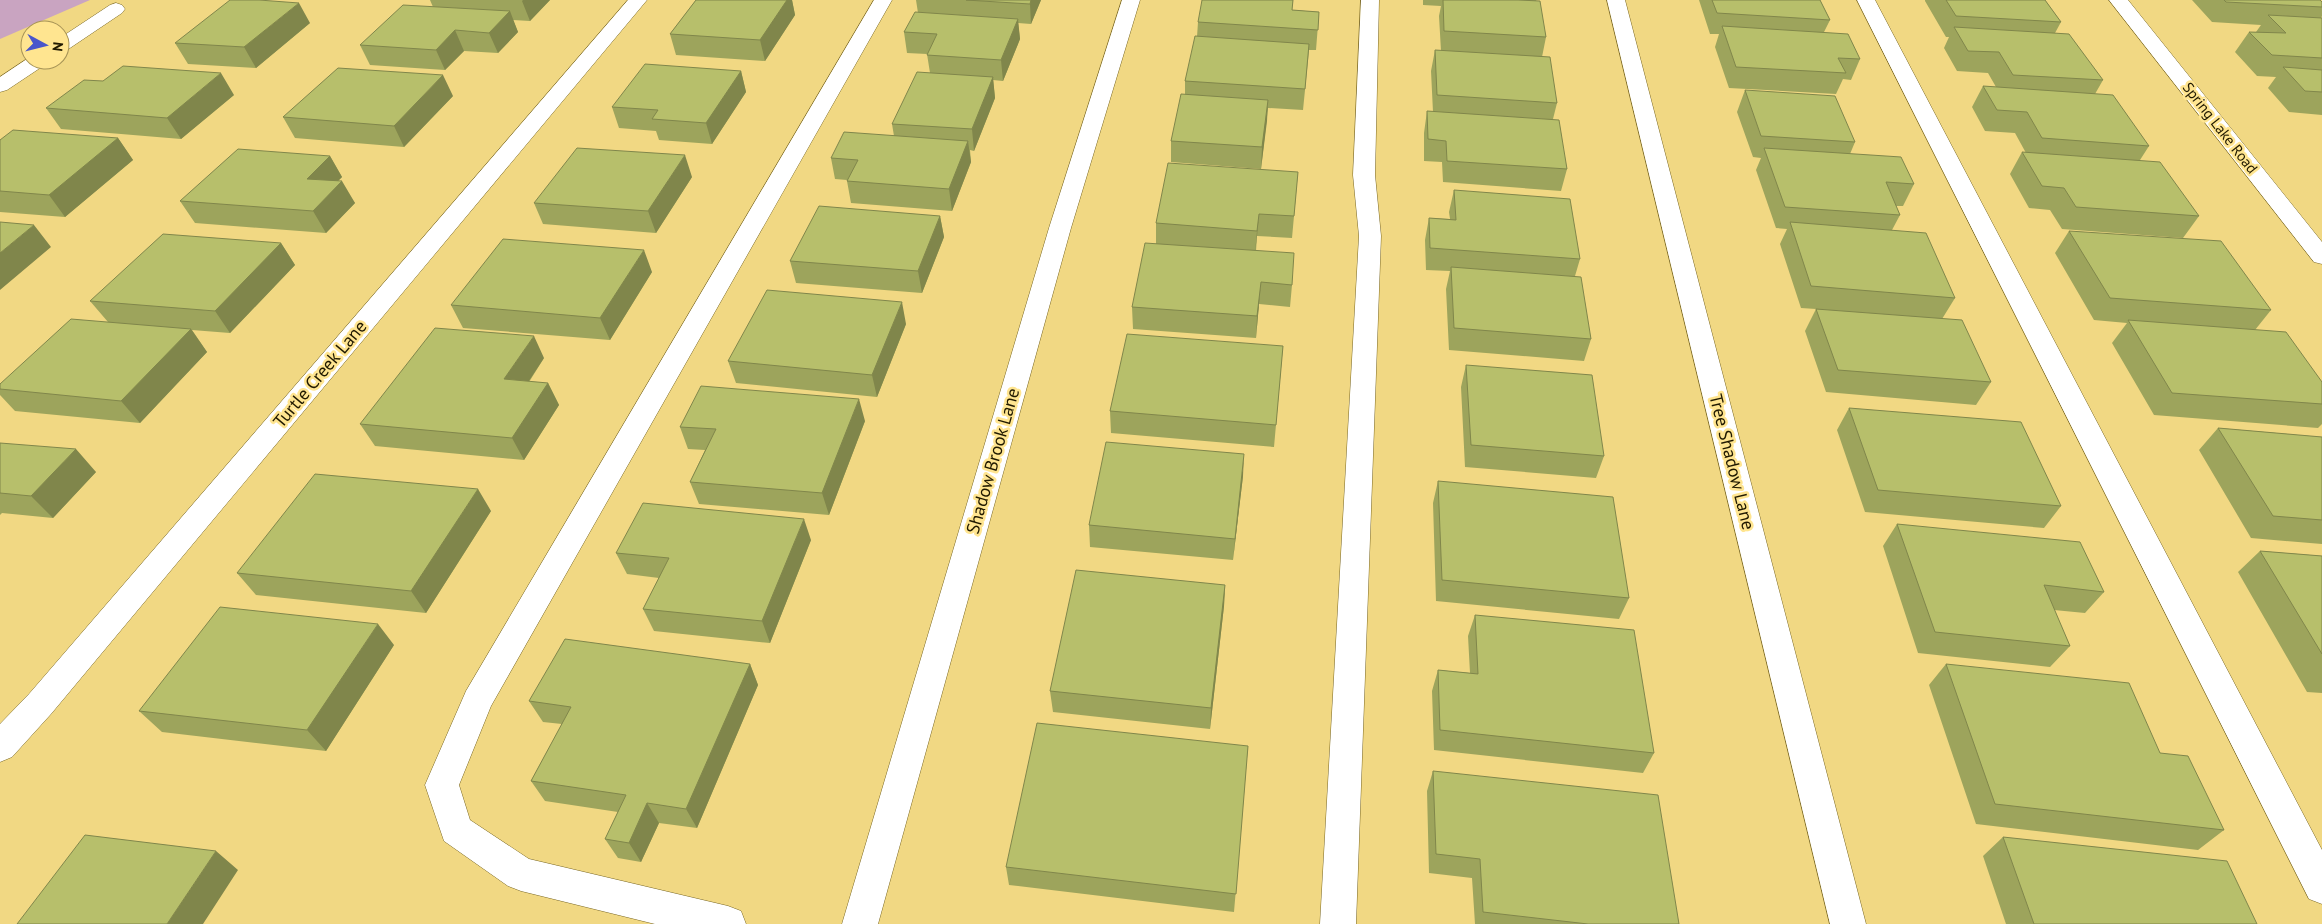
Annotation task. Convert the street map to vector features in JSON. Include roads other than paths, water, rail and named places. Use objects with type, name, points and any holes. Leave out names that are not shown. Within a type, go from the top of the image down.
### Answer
[{"type":"street","name":"Turtle Creek Lane","points":[[0,747],[40,704],[638,0]]},
{"type":"street","points":[[728,924],[521,874],[456,830],[442,785],[477,701],[884,0]]},
{"type":"street","name":"Shadow Brook Lane","points":[[860,924],[1060,228],[1131,0]]},
{"type":"street","points":[[1338,924],[1370,236],[1364,175],[1370,0]]},
{"type":"street","name":"Tree Shadow Lane","points":[[1616,0],[1848,924]]},
{"type":"street","points":[[1866,0],[2322,887]]},
{"type":"street","name":"Spring Lake Road","points":[[2118,0],[2322,257]]},
{"type":"street","points":[[70,39],[116,9]]},
{"type":"street","points":[[0,86],[24,70]]}]
